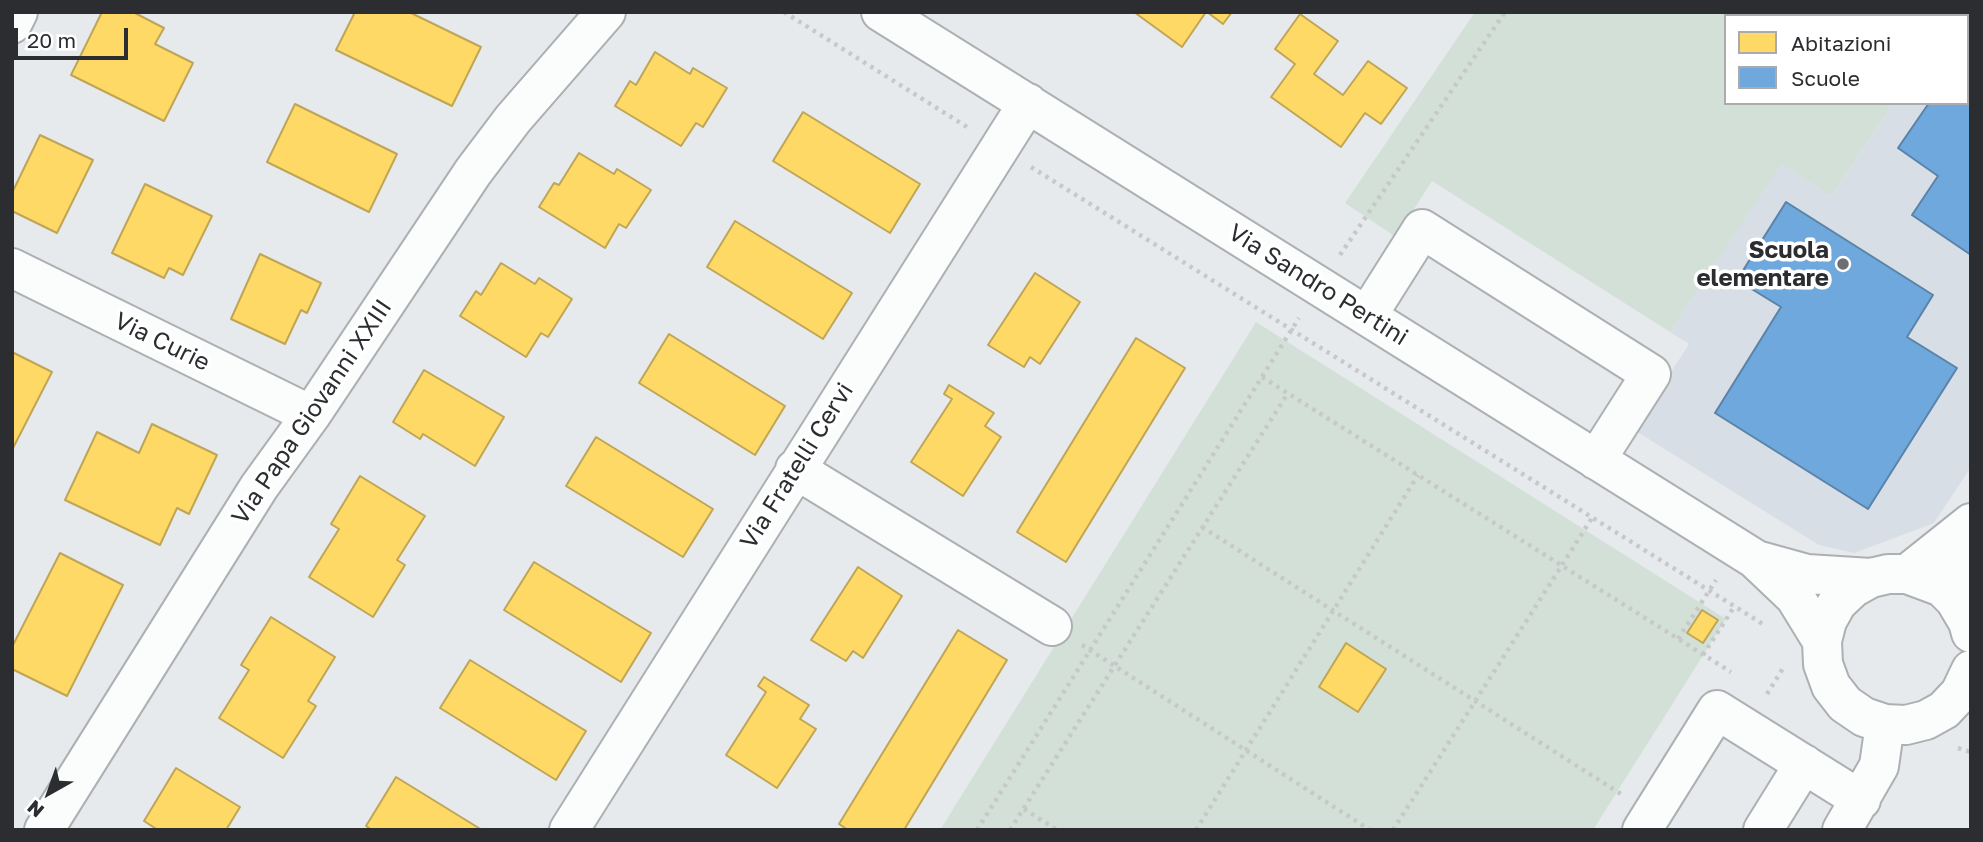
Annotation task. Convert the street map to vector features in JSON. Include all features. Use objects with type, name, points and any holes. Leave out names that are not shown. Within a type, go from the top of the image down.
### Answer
[{"type":"street","points":[[12,24],[18,12]]},
{"type":"street","name":"Via Papa Giovanni XXIII","points":[[44,830],[258,488],[311,415],[473,172],[513,119],[606,12]]},
{"type":"street","name":"Via Sandro Pertini","points":[[881,12],[1755,559],[1796,597],[1822,641]]},
{"type":"street","name":"Via Fratelli Cervi","points":[[569,830],[1028,103]]},
{"type":"street","points":[[1367,316],[1422,229],[1651,374],[1596,460]]},
{"type":"street","name":"Via Curie","points":[[12,268],[311,415]]},
{"type":"street","points":[[795,469],[1052,626]]},
{"type":"street","points":[[1971,523],[1889,576],[1853,588],[1837,603],[1827,621],[1822,641],[1823,664],[1831,686],[1845,704],[1864,717],[1885,724],[1906,725],[1957,714],[1960,694],[1971,672]]},
{"type":"street","points":[[1963,616],[1971,545]]},
{"type":"street","name":"Via Sandro Pertini","points":[[1755,559],[1807,574],[1889,576],[1933,583],[1963,616]]},
{"type":"street","points":[[1647,822],[1717,710],[1804,764],[1852,815],[1879,766],[1885,724]]},
{"type":"street","points":[[1763,830],[1804,764]]},
{"type":"path","points":[[784,12],[1775,634]]},
{"type":"path","points":[[977,830],[1319,286],[1505,12]]},
{"type":"path","points":[[1262,377],[1735,675]]},
{"type":"path","points":[[1010,830],[1288,393]]},
{"type":"path","points":[[1196,830],[1418,475]]},
{"type":"path","points":[[1394,830],[1592,517]]},
{"type":"path","points":[[1202,527],[1475,701],[1647,822]]},
{"type":"path","points":[[1703,655],[1734,607]]},
{"type":"path","points":[[1052,626],[1370,830]]},
{"type":"path","points":[[1767,694],[1784,665],[1786,654]]},
{"type":"path","points":[[1756,688],[1778,701]]},
{"type":"path","points":[[1947,747],[1971,752]]},
{"type":"path","points":[[1024,808],[1057,830]]},
{"type":"shaded area","points":[[1475,12],[1954,12],[1724,14],[1724,105],[1892,105],[1831,196],[1782,164],[1670,332],[1432,181],[1396,237],[1345,203]]},
{"type":"shaded area","name":"Scuola elementare","points":[[1971,12],[1971,467],[1934,523],[1854,553],[1819,545],[1634,430],[1689,344],[1670,332],[1782,163],[1831,196],[1892,105],[1969,105],[1969,14],[1953,14]]},
{"type":"shaded area","points":[[1256,322],[1726,619],[1593,830],[940,830]]},
{"type":"building: Abitazioni","points":[[102,12],[133,12],[164,28],[155,44],[193,63],[164,121],[71,75]]},
{"type":"building: Abitazioni","points":[[355,12],[409,12],[481,47],[452,106],[336,50]]},
{"type":"building: Abitazioni","points":[[1134,12],[1206,12],[1182,47]]},
{"type":"building: Abitazioni","points":[[1207,12],[1232,12],[1223,24]]},
{"type":"building: Abitazioni","points":[[1300,14],[1338,41],[1314,74],[1343,95],[1368,61],[1407,88],[1381,124],[1365,113],[1341,147],[1271,97],[1295,64],[1275,49]]},
{"type":"building: Abitazioni","points":[[655,52],[690,74],[693,68],[727,88],[703,127],[696,123],[681,146],[615,106],[630,81],[636,85]]},
{"type":"building: Abitazioni","points":[[295,104],[397,154],[369,212],[267,162]]},
{"type":"building: Abitazioni","points":[[803,112],[920,184],[890,233],[773,161]]},
{"type":"building: Abitazioni","points":[[40,135],[93,160],[57,233],[12,211],[12,193]]},
{"type":"building: Abitazioni","points":[[579,153],[614,174],[617,169],[651,190],[626,228],[619,224],[605,248],[539,207],[554,183],[559,185]]},
{"type":"building: Abitazioni","points":[[145,184],[212,216],[183,275],[169,268],[164,278],[112,253]]},
{"type":"building: Abitazioni","points":[[735,221],[852,293],[823,339],[707,267]]},
{"type":"building: Abitazioni","points":[[260,254],[321,283],[307,313],[301,310],[285,344],[231,319]]},
{"type":"building: Abitazioni","points":[[501,263],[535,284],[539,278],[572,299],[548,337],[541,333],[526,357],[460,316],[476,291],[481,295]]},
{"type":"building: Abitazioni","points":[[1035,273],[1080,302],[1040,364],[1030,357],[1024,367],[988,345]]},
{"type":"building: Abitazioni","points":[[669,334],[785,406],[755,455],[639,383]]},
{"type":"building: Abitazioni","points":[[1136,338],[1185,368],[1066,562],[1017,532]]},
{"type":"building: Abitazioni","points":[[12,352],[52,372],[12,450]]},
{"type":"building: Abitazioni","points":[[424,370],[504,417],[475,466],[423,434],[420,439],[393,422]]},
{"type":"building: Abitazioni","points":[[949,385],[994,413],[985,426],[1001,437],[963,496],[911,462],[952,399],[944,394]]},
{"type":"building: Abitazioni","points":[[152,424],[217,455],[189,514],[177,508],[160,545],[65,500],[97,432],[139,453]]},
{"type":"building: Abitazioni","points":[[596,437],[713,509],[683,557],[566,486]]},
{"type":"building: Abitazioni","points":[[360,476],[425,516],[397,560],[405,565],[373,617],[309,577],[339,529],[331,524]]},
{"type":"building: Abitazioni","points":[[60,553],[123,585],[67,696],[12,669],[12,647]]},
{"type":"building: Abitazioni","points":[[534,562],[651,633],[621,682],[504,610]]},
{"type":"building: Abitazioni","points":[[858,567],[902,596],[863,658],[853,651],[846,661],[811,640]]},
{"type":"building: Abitazioni","points":[[1702,610],[1718,620],[1703,643],[1687,633]]},
{"type":"building: Abitazioni","points":[[271,617],[335,657],[308,701],[316,706],[283,758],[219,718],[249,670],[241,665]]},
{"type":"building: Abitazioni","points":[[958,630],[1007,660],[904,830],[848,830],[839,824]]},
{"type":"building: Abitazioni","points":[[1346,643],[1386,669],[1358,712],[1319,687]]},
{"type":"building: Abitazioni","points":[[470,660],[586,731],[556,780],[440,708]]},
{"type":"building: Abitazioni","points":[[764,677],[809,705],[800,719],[816,729],[777,788],[726,755],[766,692],[758,686]]},
{"type":"building: Abitazioni","points":[[176,768],[240,807],[226,830],[158,830],[144,821]]},
{"type":"building: Abitazioni","points":[[396,777],[482,830],[372,830],[366,826]]},
{"type":"building: Scuole","points":[[1971,42],[1971,255],[1912,215],[1938,176],[1898,148],[1928,105],[1969,105]]},
{"type":"building: Scuole","points":[[1786,202],[1933,295],[1907,337],[1957,368],[1868,509],[1715,413],[1781,307],[1737,280]]},
{"type":"place","name":"Scuola elementare","points":[[1843,264]]}]
